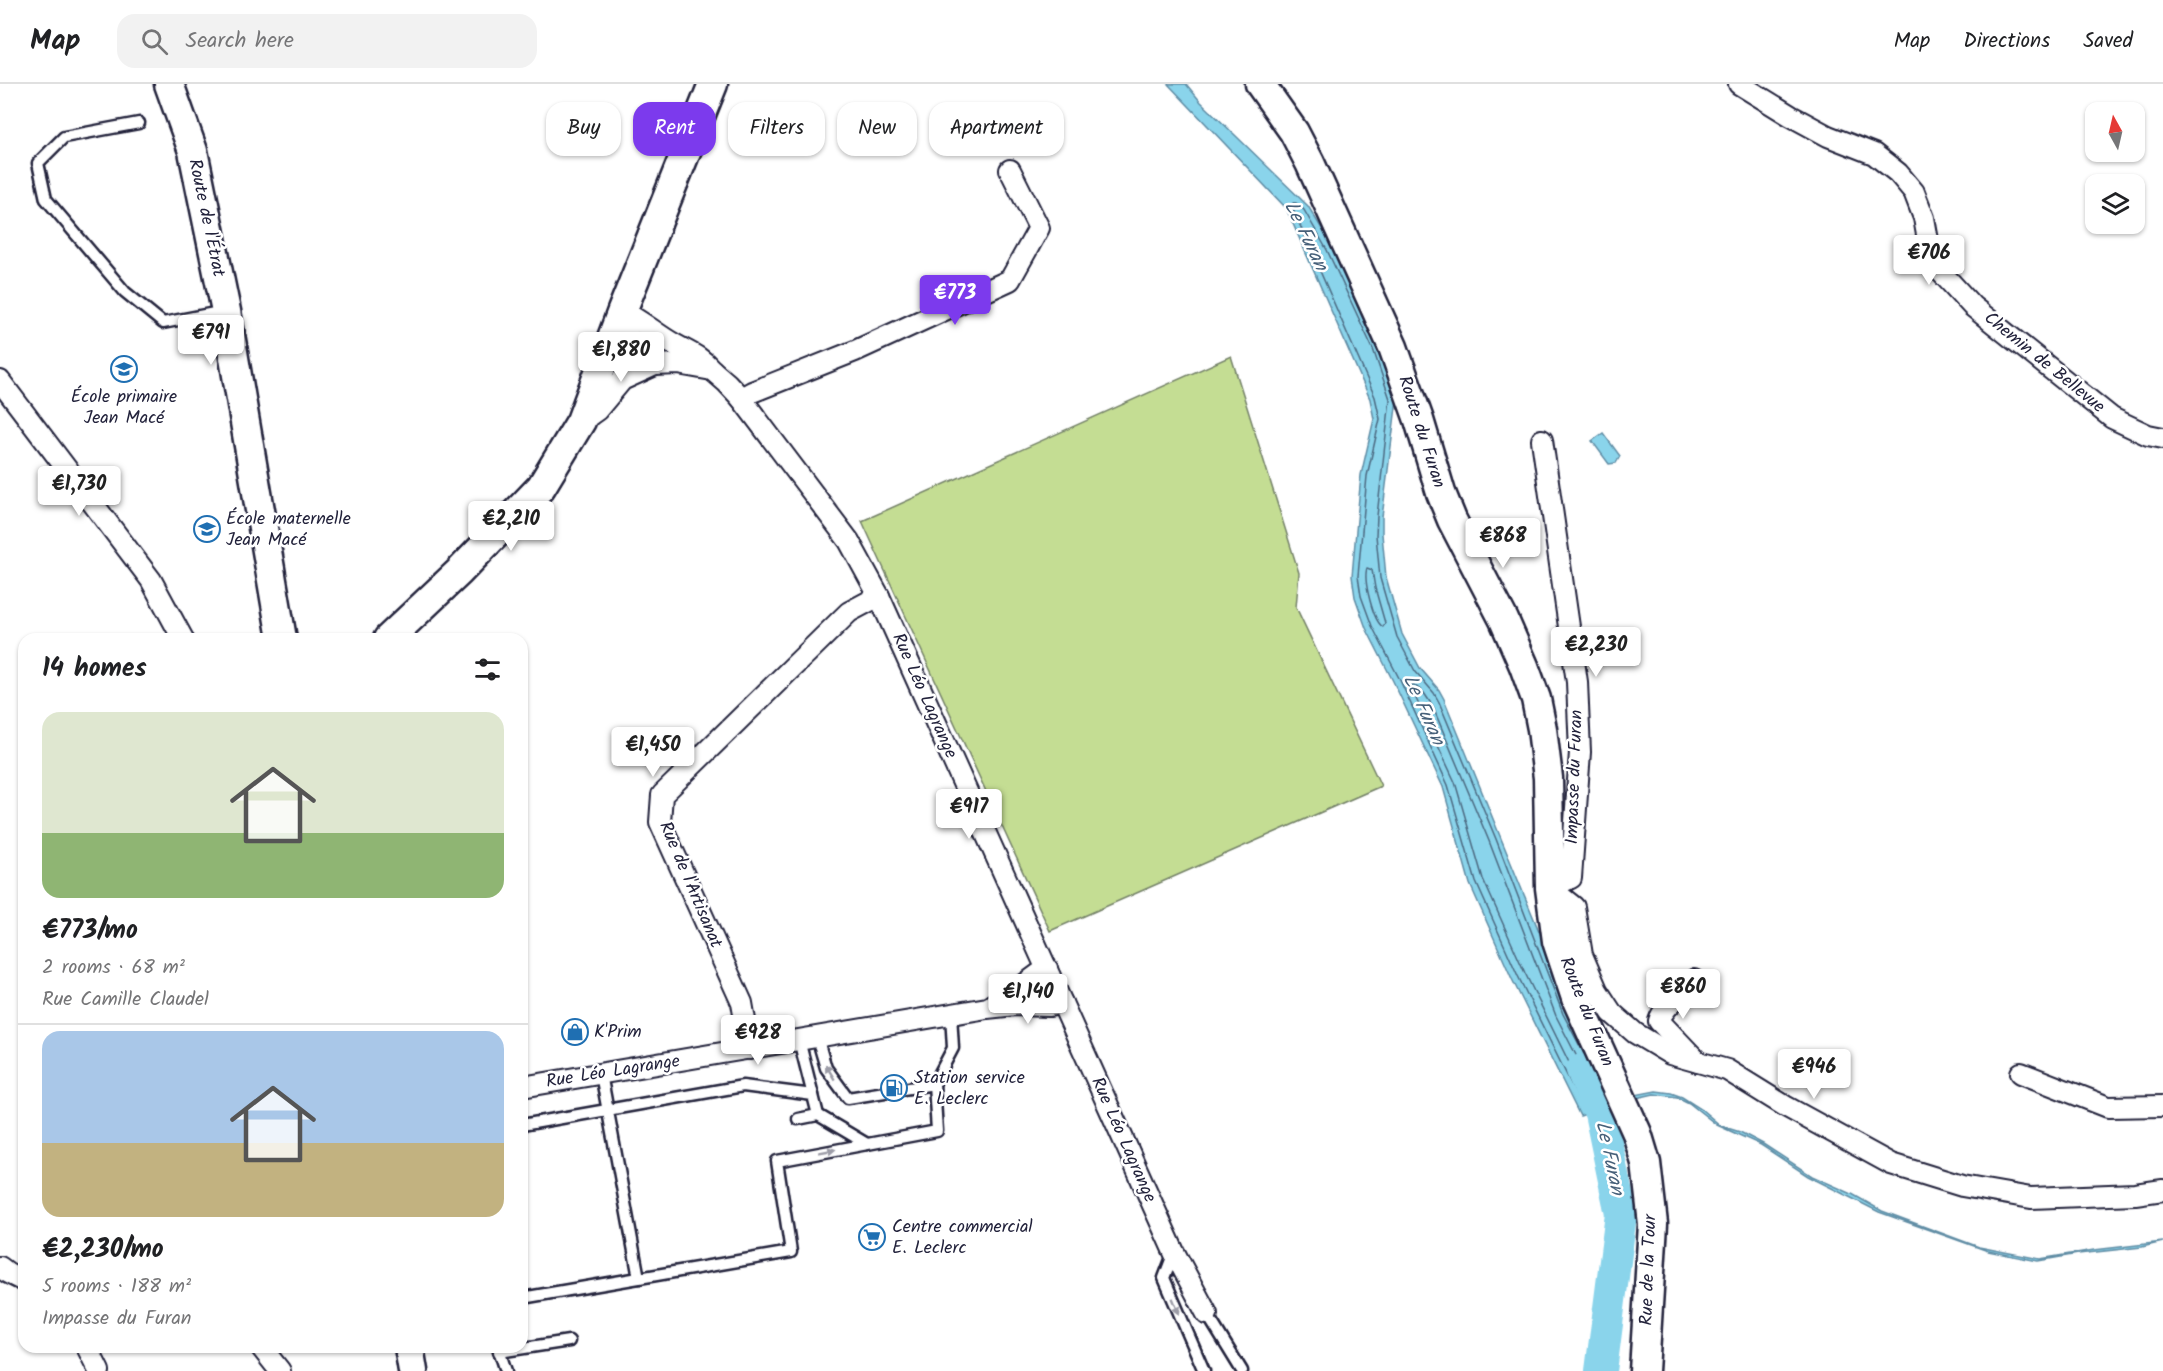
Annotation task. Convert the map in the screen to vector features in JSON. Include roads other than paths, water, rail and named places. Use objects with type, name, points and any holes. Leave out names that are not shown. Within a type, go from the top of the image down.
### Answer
[{"type":"main road","name":"Route de l'Étrat","points":[[169,84],[193,151],[226,311],[281,633]]},
{"type":"main road","points":[[394,633],[459,572],[541,486],[581,421],[713,84]]},
{"type":"main road","name":"Route du Furan","points":[[1260,84],[1294,132],[1311,163],[1393,347],[1419,420],[1441,494],[1504,620],[1536,699],[1548,778],[1550,888],[1557,941],[1576,998],[1623,1102]]},
{"type":"main road","name":"Rue de la Tour","points":[[1623,1102],[1637,1133],[1646,1163],[1653,1224],[1644,1371]]},
{"type":"main road","points":[[411,1353],[413,1371]]},
{"type":"street","name":"Chemin de Bellevue","points":[[1739,84],[1791,117],[1828,136],[1874,154],[1898,173],[1914,192],[1924,218],[1929,246],[1940,270],[1972,306],[2112,418],[2148,435],[2163,438]]},
{"type":"street","points":[[741,398],[855,351],[1010,280],[1039,228],[1010,170]]},
{"type":"street","points":[[620,319],[655,364]]},
{"type":"street","name":"Rue Léo Lagrange","points":[[620,319],[640,320],[673,343],[702,358],[727,382],[849,541],[879,596],[1174,1252],[1207,1314]]},
{"type":"street","points":[[581,421],[597,410],[622,380],[655,364],[678,364],[712,370]]},
{"type":"street","points":[[0,381],[151,580],[180,633]]},
{"type":"street","name":"Impasse du Furan","points":[[1542,440],[1577,682],[1580,752],[1571,878],[1550,888]]},
{"type":"street","name":"Rue de l'Artisanat","points":[[750,1049],[742,1003],[660,822],[662,795],[849,612],[879,596]]},
{"type":"street","points":[[1550,888],[1574,908],[1582,955],[1597,990],[1612,1012],[1635,1034],[1670,1054],[1727,1070],[1785,1106],[1891,1164],[1962,1186],[2031,1198],[2135,1194],[2163,1190]]},
{"type":"street","points":[[987,1008],[1014,993],[1047,968]]},
{"type":"street","points":[[1694,980],[1689,989],[1661,1013],[1659,1021],[1698,1062]]},
{"type":"street","name":"Rue Léo Lagrange","points":[[528,1086],[987,1008],[1015,1005],[1049,1006],[1062,1003]]},
{"type":"street","points":[[2021,1073],[2108,1107],[2163,1106]]},
{"type":"street","points":[[0,1267],[18,1278]]},
{"type":"street","points":[[90,1353],[99,1371]]},
{"type":"street","points":[[266,1353],[280,1371]]},
{"type":"lane","points":[[139,123],[64,137],[38,163],[46,199],[125,291],[163,323],[226,311]]},
{"type":"lane","points":[[528,1297],[791,1252],[777,1161],[937,1131],[934,1084],[953,1048],[951,1014]]},
{"type":"lane","points":[[808,1039],[848,1098],[934,1084]]},
{"type":"lane","points":[[808,1039],[813,1095],[818,1116]]},
{"type":"lane","points":[[601,1074],[639,1278]]},
{"type":"lane","points":[[528,1124],[743,1086],[813,1095]]},
{"type":"lane","points":[[798,1119],[818,1116],[867,1144]]},
{"type":"lane","points":[[1174,1252],[1164,1278],[1204,1371]]},
{"type":"lane","points":[[1207,1314],[1242,1371]]},
{"type":"lane","points":[[528,1346],[569,1341]]},
{"type":"lane","points":[[500,1353],[506,1371]]},
{"type":"water","points":[[1168,84],[1186,84],[1201,102],[1308,206],[1333,247],[1379,346],[1397,399],[1382,517],[1382,534],[1386,577],[1402,634],[1420,668],[1444,699],[1612,1105],[1580,1116],[1512,979],[1470,884],[1443,787],[1366,628],[1355,597],[1352,576],[1361,475],[1374,419],[1370,399],[1286,208]]},
{"type":"water","points":[[1603,433],[1620,456],[1616,463],[1609,464],[1592,441]]},
{"type":"water","points":[[1656,1091],[1682,1097],[1721,1126],[1740,1132],[1763,1144],[1812,1176],[1882,1211],[1979,1247],[2040,1259],[2163,1242],[2038,1261],[1988,1251],[1879,1212],[1808,1176],[1761,1145],[1717,1125],[1689,1103],[1677,1097],[1654,1094],[1636,1098],[1635,1095]]},
{"type":"waterway","name":"Le Furan","points":[[1582,1070],[1600,1113],[1621,1214],[1601,1371]]},
{"type":"place","name":"École primaire Jean Macé","points":[[124,369]]},
{"type":"place","name":"École maternelle Jean Macé","points":[[207,529]]},
{"type":"place","name":"K'Prim","points":[[575,1032]]},
{"type":"place","name":"Station service E. Leclerc","points":[[894,1088]]},
{"type":"place","name":"Centre commercial E. Leclerc","points":[[872,1237]]}]
